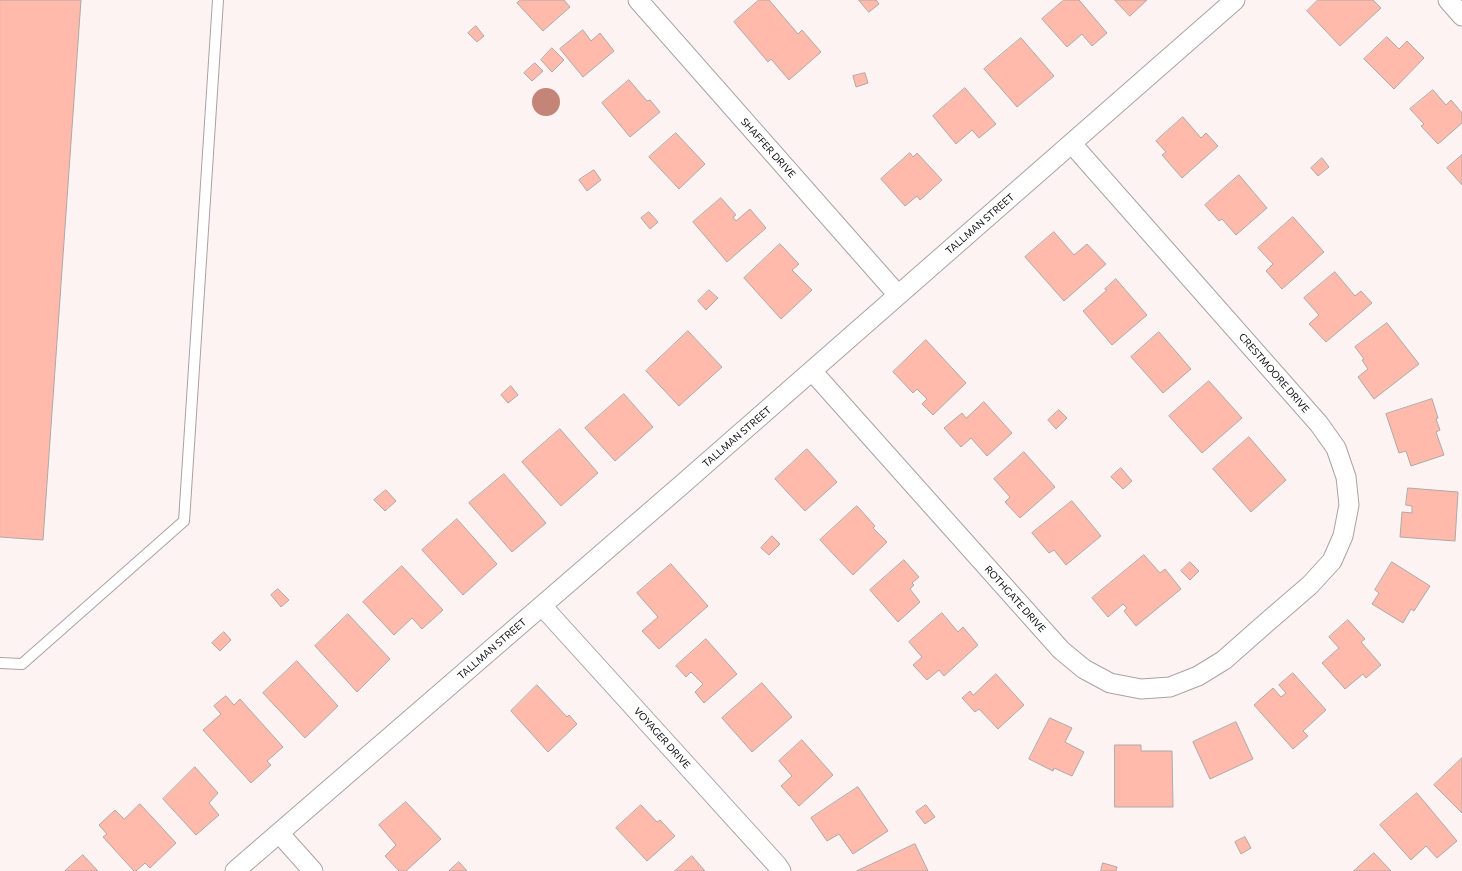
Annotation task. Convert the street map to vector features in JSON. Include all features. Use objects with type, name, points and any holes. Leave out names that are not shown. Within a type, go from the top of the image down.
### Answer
[{"type":"street","name":"TALLMAN STREET","points":[[235,871],[812,371],[1235,0]]},
{"type":"street","points":[[1448,0],[1462,16]]},
{"type":"street","name":"SHAFFER DRIVE","points":[[647,3],[898,295]]},
{"type":"street","name":"CRESTMOORE DRIVE","points":[[1072,144],[1320,424],[1336,448],[1346,477],[1349,505],[1343,536],[1332,561],[1310,585],[1266,623]]},
{"type":"street","name":"ROTHGATE DRIVE","points":[[812,371],[1061,650],[1084,669],[1110,683],[1141,688],[1170,687],[1198,676],[1224,660],[1266,623]]},
{"type":"street","name":"VOYAGER DRIVE","points":[[542,606],[778,865],[781,871]]},
{"type":"street","points":[[278,833],[313,871]]},
{"type":"lane","points":[[0,663],[22,664],[184,521],[218,0]]},
{"type":"shaded area","points":[[546,88],[552,89],[556,92],[559,96],[559,108],[556,112],[552,115],[546,116],[540,115],[536,112],[533,108],[532,102],[533,96],[536,92],[540,89]]},
{"type":"building","points":[[0,0],[81,0],[43,540],[0,537]]},
{"type":"building","points":[[521,0],[564,0],[570,7],[543,31],[517,3]]},
{"type":"building","points":[[759,0],[769,0],[798,34],[802,30],[821,52],[789,80],[771,59],[768,62],[734,22]]},
{"type":"building","points":[[859,0],[876,0],[879,4],[869,12]]},
{"type":"building","points":[[1064,0],[1079,0],[1107,33],[1092,46],[1082,34],[1067,47],[1042,19]]},
{"type":"building","points":[[1115,0],[1147,0],[1130,16]]},
{"type":"building","points":[[1318,0],[1373,0],[1381,8],[1340,46],[1307,11]]},
{"type":"building","points":[[476,26],[484,36],[477,42],[468,33]]},
{"type":"building","points":[[583,30],[591,41],[600,33],[614,51],[583,77],[560,49]]},
{"type":"building","points":[[1387,37],[1399,49],[1407,41],[1424,58],[1394,89],[1364,59]]},
{"type":"building","points":[[1021,38],[1054,76],[1017,107],[984,69]]},
{"type":"building","points":[[552,48],[564,60],[552,72],[541,60]]},
{"type":"building","points":[[535,63],[543,71],[532,81],[524,73]]},
{"type":"building","points":[[865,73],[868,83],[856,87],[853,76]]},
{"type":"building","points":[[629,80],[647,101],[650,100],[660,112],[630,137],[602,103]]},
{"type":"building","points":[[965,88],[996,124],[979,138],[972,130],[956,144],[933,116]]},
{"type":"building","points":[[1433,90],[1446,105],[1451,100],[1462,113],[1462,123],[1438,144],[1421,126],[1424,124],[1410,109]]},
{"type":"building","points":[[1183,117],[1201,138],[1206,133],[1218,146],[1182,178],[1162,155],[1166,152],[1156,141]]},
{"type":"building","points":[[676,133],[705,164],[679,189],[649,157]]},
{"type":"building","points":[[910,153],[913,157],[917,153],[942,180],[920,200],[917,196],[905,206],[881,179]]},
{"type":"building","points":[[1462,155],[1462,185],[1447,168]]},
{"type":"building","points":[[1322,158],[1329,167],[1318,176],[1311,168]]},
{"type":"building","points":[[594,170],[601,180],[587,191],[579,180]]},
{"type":"building","points":[[1239,175],[1267,208],[1236,235],[1222,219],[1219,221],[1205,205]]},
{"type":"building","points":[[721,198],[736,215],[733,217],[736,221],[750,209],[766,228],[727,262],[693,222]]},
{"type":"building","points":[[649,212],[658,222],[650,229],[641,218]]},
{"type":"building","points":[[1293,217],[1324,252],[1282,289],[1266,271],[1273,264],[1258,248]]},
{"type":"building","points":[[1054,232],[1074,255],[1087,244],[1106,264],[1064,301],[1025,257]]},
{"type":"building","points":[[780,244],[799,264],[792,270],[812,290],[781,319],[744,278]]},
{"type":"building","points":[[1335,272],[1355,296],[1361,291],[1372,303],[1326,342],[1309,324],[1319,315],[1304,298]]},
{"type":"building","points":[[1116,279],[1147,315],[1112,345],[1083,311],[1107,290],[1105,289]]},
{"type":"building","points":[[709,290],[718,298],[706,310],[698,301]]},
{"type":"building","points":[[1387,323],[1419,364],[1374,399],[1358,377],[1368,369],[1362,360],[1364,359],[1355,347]]},
{"type":"building","points":[[688,331],[722,367],[679,406],[646,371]]},
{"type":"building","points":[[1159,332],[1191,369],[1163,393],[1131,357]]},
{"type":"building","points":[[926,340],[966,383],[933,415],[922,404],[927,399],[917,389],[913,393],[893,372]]},
{"type":"building","points":[[1209,381],[1242,418],[1202,453],[1169,416]]},
{"type":"building","points":[[511,386],[518,395],[508,403],[501,395]]},
{"type":"building","points":[[624,394],[653,427],[615,461],[585,428]]},
{"type":"building","points":[[1432,399],[1440,430],[1436,432],[1444,455],[1411,466],[1406,451],[1399,453],[1386,414]]},
{"type":"building","points":[[984,402],[1012,433],[987,456],[971,438],[961,447],[944,428],[962,413],[966,418]]},
{"type":"building","points":[[1059,410],[1067,418],[1056,429],[1048,420]]},
{"type":"building","points":[[560,429],[598,473],[561,506],[522,462]]},
{"type":"building","points":[[1249,437],[1286,480],[1251,512],[1213,469]]},
{"type":"building","points":[[807,449],[837,482],[805,511],[775,479]]},
{"type":"building","points":[[1024,452],[1055,487],[1020,518],[1005,502],[1010,497],[994,479]]},
{"type":"building","points":[[1121,468],[1132,481],[1123,489],[1111,477]]},
{"type":"building","points":[[504,474],[546,523],[512,552],[469,503]]},
{"type":"building","points":[[1408,488],[1458,492],[1455,541],[1400,537],[1402,512],[1412,513],[1412,506],[1406,505]]},
{"type":"building","points":[[386,490],[396,501],[385,511],[374,500]]},
{"type":"building","points":[[1072,501],[1101,536],[1066,565],[1054,550],[1049,553],[1032,533]]},
{"type":"building","points":[[857,506],[875,526],[873,528],[887,542],[853,575],[820,540]]},
{"type":"building","points":[[457,519],[497,564],[463,595],[422,550]]},
{"type":"building","points":[[772,536],[780,544],[769,555],[761,548]]},
{"type":"building","points":[[1144,555],[1160,573],[1165,569],[1181,589],[1136,626],[1124,611],[1127,608],[1123,604],[1108,617],[1092,598]]},
{"type":"building","points":[[904,560],[919,577],[912,583],[914,585],[910,589],[920,602],[898,622],[870,590]]},
{"type":"building","points":[[1190,562],[1199,571],[1190,580],[1181,571]]},
{"type":"building","points":[[1392,562],[1430,586],[1414,611],[1411,609],[1403,623],[1372,604],[1379,593],[1375,590]]},
{"type":"building","points":[[671,564],[708,606],[659,649],[642,631],[658,617],[637,593]]},
{"type":"building","points":[[402,566],[443,610],[422,629],[412,618],[394,635],[363,602]]},
{"type":"building","points":[[278,589],[289,600],[281,607],[271,595]]},
{"type":"building","points":[[942,613],[958,632],[963,627],[978,645],[944,676],[939,670],[927,680],[913,665],[922,657],[909,642]]},
{"type":"building","points":[[348,614],[390,659],[357,692],[315,646]]},
{"type":"building","points":[[1348,620],[1365,639],[1361,642],[1381,665],[1366,678],[1363,674],[1345,689],[1322,663],[1339,648],[1329,637]]},
{"type":"building","points":[[224,632],[231,640],[220,651],[212,643]]},
{"type":"building","points":[[706,639],[737,674],[704,703],[695,692],[703,684],[691,672],[686,677],[676,666]]},
{"type":"building","points":[[297,661],[338,706],[305,738],[263,693]]},
{"type":"building","points":[[1293,673],[1326,710],[1303,731],[1308,736],[1293,749],[1254,705],[1273,688],[1281,697],[1286,693],[1279,685]]},
{"type":"building","points":[[996,674],[1024,705],[998,729],[979,709],[975,712],[962,698],[970,691],[973,695]]},
{"type":"building","points":[[762,683],[792,717],[752,752],[722,718]]},
{"type":"building","points":[[537,685],[567,717],[569,715],[577,724],[548,752],[511,711]]},
{"type":"building","points":[[226,696],[234,705],[240,699],[283,747],[267,761],[271,765],[251,783],[203,730],[221,714],[214,706]]},
{"type":"building","points":[[1050,718],[1072,728],[1065,742],[1084,752],[1072,776],[1054,768],[1053,771],[1029,759]]},
{"type":"building","points":[[1236,722],[1253,759],[1210,779],[1193,742]]},
{"type":"building","points":[[802,740],[833,775],[799,806],[781,786],[792,776],[779,761]]},
{"type":"building","points":[[1115,745],[1141,745],[1141,751],[1172,751],[1173,807],[1115,807]]},
{"type":"building","points":[[1462,758],[1462,813],[1434,785]]},
{"type":"building","points":[[195,767],[218,793],[209,803],[219,815],[196,835],[163,799]]},
{"type":"building","points":[[858,787],[888,831],[853,854],[839,834],[827,841],[811,818]]},
{"type":"building","points":[[1417,793],[1457,841],[1437,858],[1426,846],[1411,860],[1380,825]]},
{"type":"building","points":[[406,802],[441,839],[406,871],[399,871],[385,856],[396,845],[379,825]]},
{"type":"building","points":[[140,804],[176,843],[150,868],[145,863],[134,871],[103,837],[107,834],[99,825],[115,810],[124,819]]},
{"type":"building","points":[[641,805],[657,822],[660,820],[675,836],[647,861],[616,828]]},
{"type":"building","points":[[926,805],[935,817],[925,824],[916,812]]},
{"type":"building","points":[[1245,837],[1251,848],[1241,854],[1235,842]]},
{"type":"building","points":[[915,844],[928,871],[857,871]]},
{"type":"building","points":[[1374,853],[1391,871],[1354,871]]},
{"type":"building","points":[[83,855],[98,871],[65,871]]},
{"type":"building","points":[[692,856],[705,871],[675,871]]},
{"type":"building","points":[[459,862],[467,871],[449,871]]},
{"type":"building","points":[[1103,863],[1117,867],[1116,871],[1101,871]]}]
